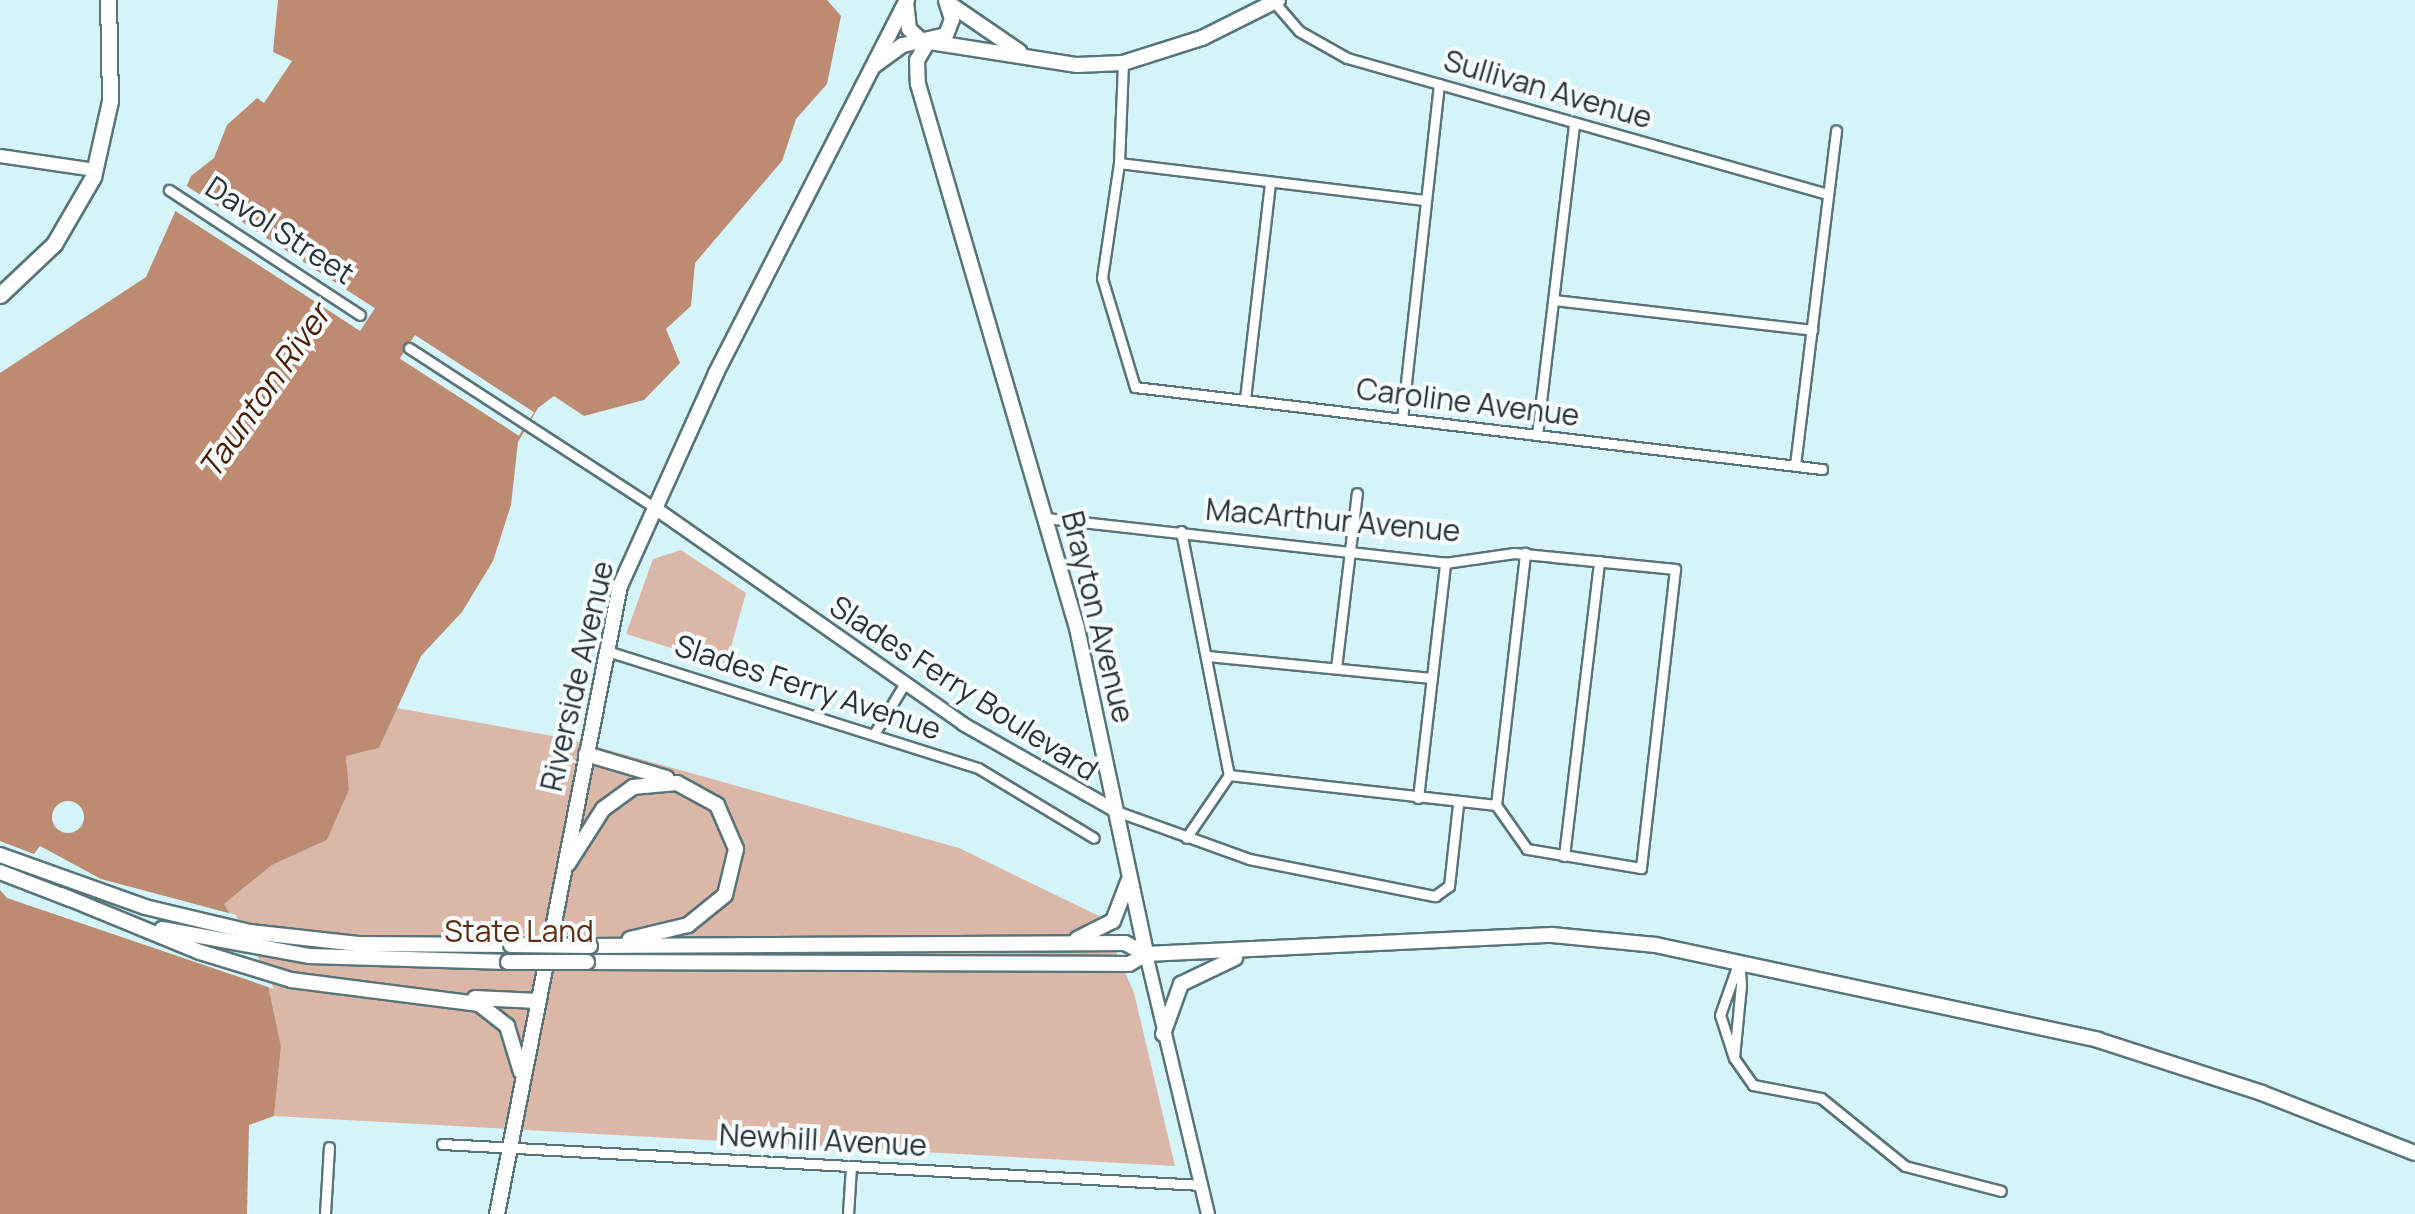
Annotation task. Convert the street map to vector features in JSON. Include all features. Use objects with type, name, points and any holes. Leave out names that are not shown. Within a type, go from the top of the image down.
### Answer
[{"type":"highway","points":[[0,309],[62,232],[95,170],[110,101],[108,0]]},
{"type":"highway","points":[[0,295],[23,278]]},
{"type":"main road","points":[[906,0],[911,34],[928,42],[1044,60],[1122,63],[1202,38],[1276,1]]},
{"type":"main road","name":"Riverside Avenue","points":[[497,1214],[620,586],[906,0]]},
{"type":"main road","points":[[946,0],[995,39],[1044,60]]},
{"type":"main road","name":"Brayton Avenue","points":[[946,0],[951,28],[928,42],[916,66],[920,91],[1046,518],[1208,1214]]},
{"type":"main road","name":"Riverside Avenue","points":[[866,77],[892,50],[928,42]]},
{"type":"main road","points":[[0,156],[95,170]]},
{"type":"main road","name":"Slades Ferry Boulevard","points":[[655,508],[1022,762],[1116,811]]},
{"type":"main road","points":[[586,754],[685,784],[710,798],[732,831],[736,859],[725,895],[680,928],[590,946]]},
{"type":"main road","points":[[563,874],[616,797],[641,784],[685,784]]},
{"type":"main road","points":[[0,855],[180,917],[352,944],[1126,944],[1146,954]]},
{"type":"main road","points":[[0,872],[230,962],[350,991],[478,1004],[501,1018],[513,1036],[523,1080]]},
{"type":"main road","points":[[1055,944],[1108,925],[1130,876]]},
{"type":"main road","points":[[62,895],[201,938],[352,960],[1125,964],[1146,954],[1552,935],[1739,961],[2098,1040],[2262,1092],[2415,1153]]},
{"type":"main road","points":[[1164,1034],[1170,1002],[1186,979],[1256,951]]},
{"type":"main road","points":[[434,998],[538,1001]]},
{"type":"street","name":"Sullivan Avenue","points":[[1276,1],[1299,31],[1331,53],[1826,194]]},
{"type":"street","points":[[1122,63],[1119,163],[1424,200]]},
{"type":"street","points":[[1402,419],[1440,84]]},
{"type":"street","points":[[1537,435],[1574,123]]},
{"type":"street","points":[[1795,464],[1836,131]]},
{"type":"street","name":"Caroline Avenue","points":[[1119,163],[1102,278],[1135,387],[1822,469]]},
{"type":"street","points":[[1245,400],[1270,182]]},
{"type":"street","name":"Davol Street","points":[[169,190],[360,315]]},
{"type":"street","points":[[1554,300],[1812,330]]},
{"type":"street","points":[[410,348],[655,508]]},
{"type":"street","points":[[1336,668],[1357,493]]},
{"type":"street","name":"MacArthur Avenue","points":[[1046,518],[1445,563],[1525,553],[1675,569],[1640,868],[1564,856]]},
{"type":"street","points":[[1181,531],[1229,775],[1186,838]]},
{"type":"street","points":[[1525,553],[1496,806],[1527,849],[1564,856],[1599,561]]},
{"type":"street","points":[[1418,798],[1445,563]]},
{"type":"street","name":"Slades Ferry Avenue","points":[[607,651],[978,768],[1094,838]]},
{"type":"street","points":[[1207,656],[1432,678]]},
{"type":"street","points":[[874,734],[904,683]]},
{"type":"street","points":[[1229,775],[1496,806]]},
{"type":"street","name":"Slades Ferry Boulevard","points":[[1116,811],[1274,865],[1432,896],[1444,892],[1458,804]]},
{"type":"street","points":[[1739,961],[1734,1058],[1760,1089],[1834,1105],[1906,1166],[2001,1191]]},
{"type":"street","name":"Newhill Avenue","points":[[442,1144],[1201,1185]]},
{"type":"street","points":[[325,1214],[329,1146]]},
{"type":"street","points":[[848,1214],[851,1166]]},
{"type":"green space","points":[[681,550],[746,593],[726,665],[626,634],[653,559]]},
{"type":"green space","name":"State Land","points":[[397,708],[569,739],[959,848],[1101,917],[1134,993],[1175,1166],[274,1116],[281,1047],[224,904],[272,865],[327,840],[349,790],[346,756],[379,748]]},
{"type":"water","name":"Taunton River","points":[[278,0],[827,0],[841,16],[827,84],[796,119],[782,161],[695,263],[691,306],[666,329],[680,363],[644,400],[584,416],[554,396],[538,408],[518,442],[511,505],[493,561],[462,612],[421,656],[379,748],[346,756],[349,790],[327,840],[272,865],[224,904],[267,981],[281,1047],[274,1116],[249,1125],[247,1214],[0,1214],[0,373],[146,277],[191,176],[214,158],[227,125],[257,98],[264,103],[292,61],[273,52]]},
{"type":"pier","points":[[182,183],[375,308],[360,331],[167,206]]},
{"type":"pier","points":[[415,335],[534,412],[519,436],[400,358]]},
{"type":"pier","points":[[68,801],[79,806],[84,817],[79,828],[68,833],[57,828],[52,817],[57,806]]},
{"type":"pier","points":[[0,841],[34,854],[40,846],[101,879],[236,915],[274,989],[7,898],[0,890]]}]
